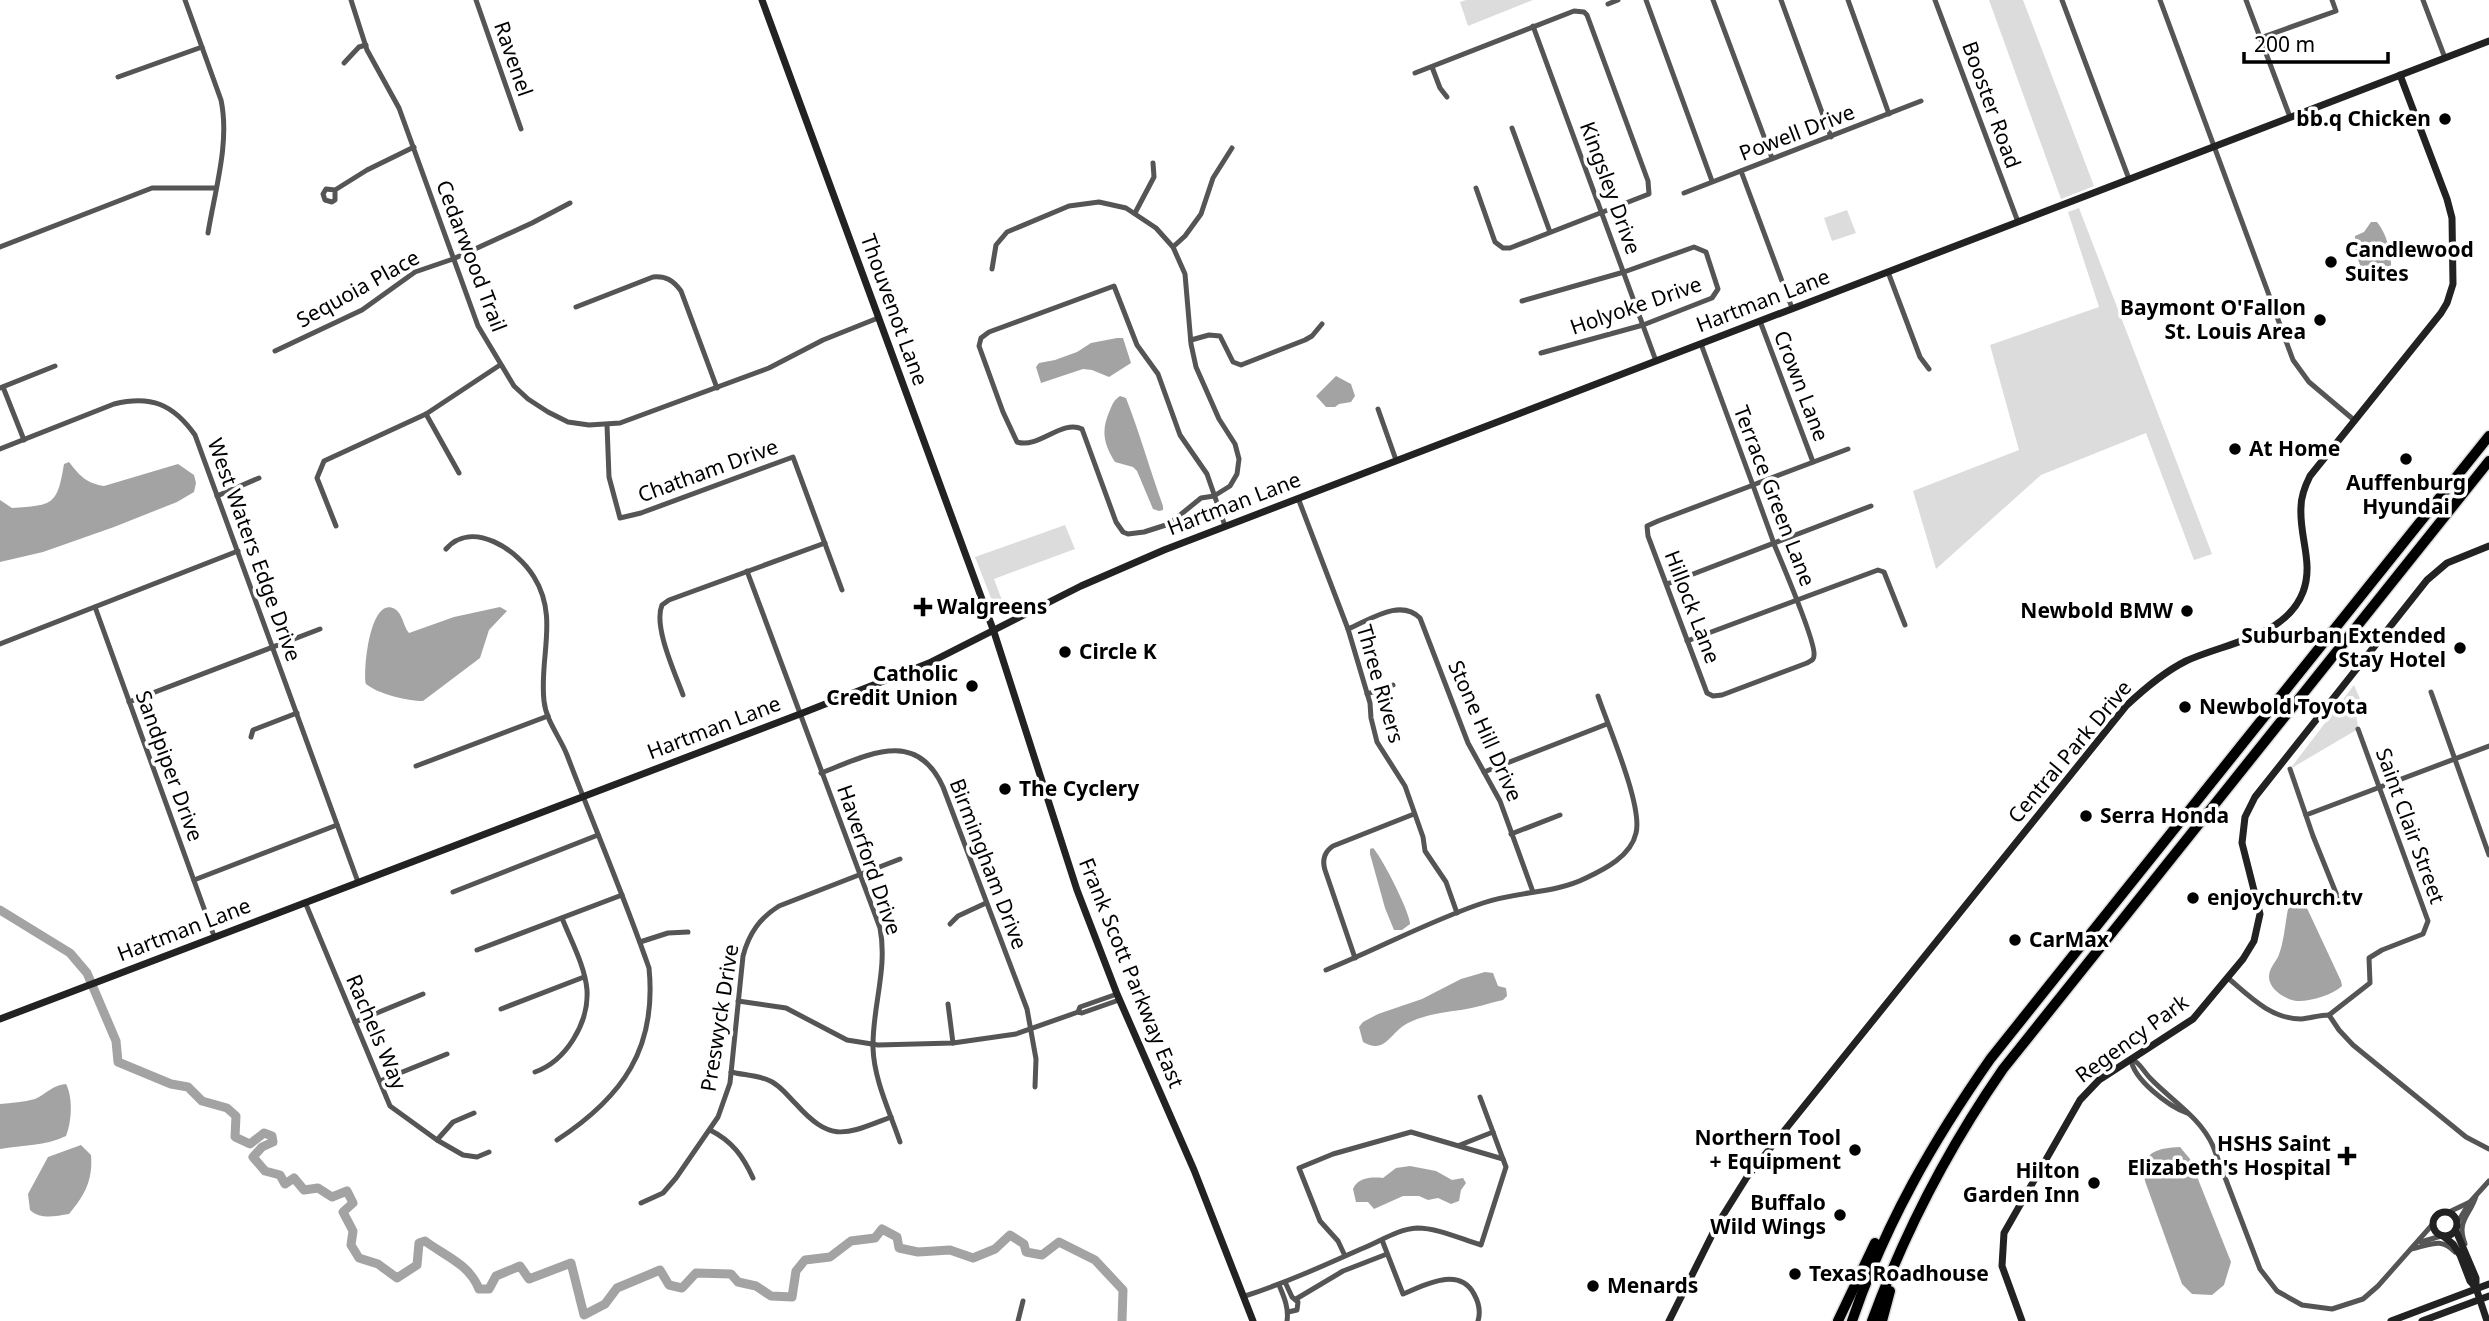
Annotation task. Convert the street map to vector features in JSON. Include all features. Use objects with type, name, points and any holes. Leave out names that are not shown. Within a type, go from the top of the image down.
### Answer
[{"type":"highway","points":[[1838,1321],[1874,1244],[1909,1179],[2007,1038],[2489,436]]},
{"type":"highway","points":[[1872,1321],[1898,1255],[1962,1131],[2026,1038],[2489,461]]},
{"type":"highway","points":[[2458,500],[2489,472]]},
{"type":"highway","points":[[1852,1321],[1878,1253],[1919,1167]]},
{"type":"highway","points":[[1882,1321],[1918,1214]]},
{"type":"street","points":[[185,0],[225,116],[208,233]]},
{"type":"street","name":"Cedarwood Trail","points":[[351,0],[377,70],[399,108],[478,326],[514,386],[548,412],[568,422],[607,425],[631,420],[769,368],[823,340],[878,318]]},
{"type":"street","name":"Ravenel","points":[[476,0],[520,129]]},
{"type":"street","name":"Thouvenot Lane","points":[[762,0],[995,632]]},
{"type":"street","points":[[1608,4],[1618,0]]},
{"type":"street","points":[[1646,0],[1712,181]]},
{"type":"street","points":[[1713,0],[1772,158]]},
{"type":"street","points":[[1781,0],[1831,137]]},
{"type":"street","points":[[1848,0],[1889,114]]},
{"type":"street","name":"Booster Road","points":[[1936,0],[2018,222]]},
{"type":"street","points":[[2062,0],[2129,179]]},
{"type":"street","points":[[2160,0],[2293,360],[2309,383],[2354,420]]},
{"type":"street","points":[[2246,0],[2290,117]]},
{"type":"street","points":[[2260,38],[2336,10],[2332,0]]},
{"type":"street","points":[[2423,0],[2445,58]]},
{"type":"street","points":[[1415,73],[1533,26],[1577,11],[1586,13],[1650,188],[1646,196],[1510,248],[1499,247],[1476,188]]},
{"type":"street","name":"Kingsley Drive","points":[[1533,26],[1656,361]]},
{"type":"street","name":"Hartman Lane","points":[[0,1019],[800,715],[929,663],[1098,578],[1225,526],[2489,41]]},
{"type":"street","points":[[344,64],[359,47],[366,45]]},
{"type":"street","points":[[118,77],[202,47]]},
{"type":"street","points":[[1432,66],[1440,88],[1447,97]]},
{"type":"street","name":"Central Park Drive","points":[[1670,1321],[1717,1225],[1752,1170],[2126,706],[2152,683],[2175,668],[2201,654],[2274,626],[2298,604],[2308,573],[2300,510],[2309,477],[2441,313],[2453,286],[2450,209],[2400,75]]},
{"type":"street","name":"Powell Drive","points":[[1684,193],[1921,102]]},
{"type":"street","points":[[1512,128],[1550,232]]},
{"type":"street","points":[[335,190],[366,170],[414,147]]},
{"type":"street","points":[[1173,247],[1201,214],[1213,178],[1232,149]]},
{"type":"street","points":[[1135,213],[1154,177],[1153,163]]},
{"type":"street","points":[[1741,170],[1792,309]]},
{"type":"street","points":[[1,244],[152,188],[215,188]]},
{"type":"street","name":"Sequoia Place","points":[[275,351],[362,310],[415,272],[453,259],[533,223],[570,202]]},
{"type":"street","points":[[992,269],[996,245],[1007,232],[1069,205],[1100,202],[1126,208],[1156,228],[1173,247],[1185,274],[1196,367],[1219,419],[1235,444],[1239,459],[1237,474],[1230,486],[1214,496],[1201,498],[1177,520],[1160,529],[1134,534],[1123,531],[1116,522],[1082,429],[1073,426],[1027,444],[1021,444],[1014,439],[979,346],[981,338],[996,329],[1114,286],[1137,345],[1158,374],[1180,435],[1207,474],[1214,496],[1225,526]]},
{"type":"street","name":"Holyoke Drive","points":[[1541,353],[1643,325],[1714,297],[1718,286],[1706,251],[1694,247],[1624,272]]},
{"type":"street","points":[[1522,301],[1624,272]]},
{"type":"street","points":[[1888,272],[1920,357],[1929,369]]},
{"type":"street","points":[[576,307],[653,277],[670,279],[681,291],[717,388]]},
{"type":"street","name":"Crown Lane","points":[[1759,321],[1813,462]]},
{"type":"street","points":[[1191,340],[1209,335],[1220,336],[1233,362],[1241,365],[1305,340],[1322,324]]},
{"type":"street","name":"Terrace Green Lane","points":[[1701,344],[1813,646],[1813,659],[1722,695],[1713,696]]},
{"type":"street","points":[[335,526],[317,478],[324,461],[426,414],[500,365]]},
{"type":"street","points":[[24,440],[1,388],[55,366]]},
{"type":"street","name":"West Waters Edge Drive","points":[[0,449],[114,404],[132,400],[151,401],[169,408],[184,419],[195,435],[358,881]]},
{"type":"street","points":[[1378,409],[1396,460]]},
{"type":"street","points":[[426,414],[459,472]]},
{"type":"street","name":"Chatham Drive","points":[[607,425],[609,477],[620,518],[641,513],[793,457],[842,590]]},
{"type":"street","points":[[1753,485],[1848,449]]},
{"type":"street","points":[[217,496],[259,478]]},
{"type":"street","name":"Hillock Lane","points":[[1713,696],[1707,693],[1648,536],[1647,526],[1753,485]]},
{"type":"street","name":"Three Rivers","points":[[1298,498],[1348,629],[1367,694],[1377,742],[1405,786],[1425,851],[1446,883],[1457,913]]},
{"type":"street","points":[[1667,584],[1871,506]]},
{"type":"street","points":[[446,549],[461,538],[490,540],[515,554],[533,575],[544,600],[548,620],[543,690],[548,716],[565,750],[649,968],[649,1018],[641,1047],[624,1080],[585,1122],[557,1140]]},
{"type":"street","points":[[683,695],[665,643],[660,620],[662,605],[669,600],[825,543]]},
{"type":"street","name":"Regency Park","points":[[2022,1321],[2002,1266],[2004,1233],[2085,1092],[2099,1080],[2193,1019],[2249,951],[2258,927],[2258,899],[2242,843],[2245,817],[2255,797],[2434,573],[2454,559],[2489,546]]},
{"type":"street","points":[[0,644],[238,551]]},
{"type":"street","points":[[1687,641],[1878,570],[1884,572],[1889,581],[1905,625]]},
{"type":"street","name":"Haverford Drive","points":[[747,571],[880,929],[883,948],[873,1045],[876,1072],[901,1142]]},
{"type":"street","name":"Sandpiper Drive","points":[[95,607],[214,936]]},
{"type":"street","name":"Stone Hill Drive","points":[[1348,629],[1400,608],[1413,611],[1420,618],[1468,743],[1500,801],[1533,892]]},
{"type":"street","points":[[129,702],[320,629]]},
{"type":"street","name":"Frank Scott Parkway East","points":[[995,632],[1077,890],[1118,997],[1194,1170],[1253,1321]]},
{"type":"street","points":[[1367,694],[1393,685]]},
{"type":"street","points":[[2431,692],[2489,855]]},
{"type":"street","points":[[1326,970],[1484,902],[1560,888],[1597,873],[1620,858],[1635,837],[1638,826],[1636,802],[1598,696]]},
{"type":"street","points":[[251,737],[253,730],[297,713]]},
{"type":"street","points":[[415,766],[548,716]]},
{"type":"street","points":[[1484,772],[1607,724]]},
{"type":"street","name":"Saint Clair Street","points":[[2329,1014],[2370,983],[2369,958],[2423,934],[2428,921],[2358,729]]},
{"type":"street","points":[[2306,815],[2489,746]]},
{"type":"street","name":"Birmingham Drive","points":[[821,773],[881,750],[903,752],[927,764],[943,787],[1027,1009],[1036,1059],[1035,1087]]},
{"type":"street","points":[[2290,769],[2340,903]]},
{"type":"street","points":[[1356,958],[1325,870],[1325,854],[1333,846],[1415,814]]},
{"type":"street","points":[[1511,834],[1560,815]]},
{"type":"street","points":[[194,880],[337,825]]},
{"type":"street","points":[[453,892],[598,835]]},
{"type":"street","name":"Preswyck Drive","points":[[641,1203],[663,1193],[718,1117],[730,1083],[746,944],[763,916],[779,906],[900,859]]},
{"type":"street","points":[[477,950],[622,895]]},
{"type":"street","name":"Rachels Way","points":[[305,902],[390,1106],[437,1140],[468,1157],[489,1152]]},
{"type":"street","points":[[950,924],[958,916],[986,902]]},
{"type":"street","points":[[535,1072],[549,1067],[574,1039],[586,1003],[584,977],[562,918]]},
{"type":"street","points":[[640,942],[668,933],[688,932]]},
{"type":"street","points":[[501,1009],[584,977]]},
{"type":"street","points":[[2228,978],[2276,1014],[2298,1019],[2329,1014],[2353,1045],[2466,1137],[2489,1149]]},
{"type":"street","points":[[355,1022],[423,994]]},
{"type":"street","points":[[738,1002],[786,1007],[847,1040],[873,1045],[953,1043],[1016,1034],[1078,1012],[1080,1007],[1118,997]]},
{"type":"street","points":[[948,1004],[953,1043]]},
{"type":"street","points":[[380,1081],[447,1054]]},
{"type":"street","points":[[2132,1059],[2133,1066],[2149,1086],[2198,1122],[2209,1137],[2260,1269],[2271,1286],[2284,1297],[2302,1306],[2321,1309],[2353,1304],[2373,1291],[2432,1225],[2436,1215],[2470,1202]]},
{"type":"street","points":[[731,1072],[769,1080],[809,1119],[822,1129],[832,1132],[843,1133],[861,1129],[891,1117]]},
{"type":"street","points":[[1245,1296],[1282,1284],[1401,1231],[1421,1228],[1480,1245],[1506,1167],[1480,1097]]},
{"type":"street","points":[[437,1140],[453,1122],[474,1113]]},
{"type":"street","points":[[710,1130],[736,1148],[753,1178]]},
{"type":"street","points":[[1345,1256],[1340,1243],[1320,1221],[1299,1168],[1333,1154],[1411,1132],[1503,1159]]},
{"type":"street","points":[[1460,1146],[1493,1132]]},
{"type":"street","points":[[2413,1247],[2431,1237],[2449,1236],[2470,1202],[2489,1181]]},
{"type":"street","points":[[2463,1253],[2462,1227],[2476,1196]]},
{"type":"street","points":[[2449,1212],[2454,1215],[2470,1281],[2476,1288],[2487,1321]]},
{"type":"street","points":[[2432,1225],[2434,1230],[2463,1253]]},
{"type":"street","points":[[1382,1240],[1403,1294],[1438,1280],[1460,1280],[1471,1288],[1478,1301],[1478,1321]]},
{"type":"street","points":[[2413,1247],[2438,1242],[2463,1253]]},
{"type":"street","points":[[1296,1299],[1343,1271],[1387,1254]]},
{"type":"street","points":[[1282,1284],[1296,1299]]},
{"type":"street","points":[[1282,1284],[1288,1312],[1287,1321]]},
{"type":"street","points":[[2391,1321],[2489,1284]]},
{"type":"street","points":[[2422,1321],[2489,1297]]},
{"type":"street","points":[[1288,1312],[1297,1310],[1296,1299]]},
{"type":"street","points":[[1018,1321],[1024,1301]]},
{"type":"shaded area","points":[[1533,0],[1468,26],[1460,2]]},
{"type":"shaded area","points":[[1989,0],[2023,0],[2094,186],[2061,199]]},
{"type":"shaded area","points":[[2079,208],[2212,554],[2194,560],[2146,433],[2041,475],[1936,569],[1913,491],[2019,450],[1990,345],[2099,307],[2068,212]]},
{"type":"shaded area","points":[[1847,210],[1856,233],[1832,241],[1824,218]]},
{"type":"shaded area","points":[[2371,222],[2377,222],[2384,232],[2391,270],[2382,275],[2366,276],[2357,257],[2355,236],[2364,232]]},
{"type":"shaded area","points":[[1123,338],[1131,363],[1109,377],[1083,369],[1041,383],[1036,367],[1039,363],[1077,352],[1091,343]]},
{"type":"shaded area","points":[[1336,376],[1351,384],[1355,396],[1351,402],[1326,407],[1316,396]]},
{"type":"shaded area","points":[[1120,396],[1126,398],[1163,510],[1153,509],[1137,471],[1133,467],[1115,462],[1108,449],[1105,424],[1113,404]]},
{"type":"shaded area","points":[[69,462],[84,478],[104,486],[178,464],[194,475],[196,483],[194,492],[177,502],[43,552],[0,562],[0,500],[12,508],[36,506],[51,501],[59,488],[64,464]]},
{"type":"shaded area","points":[[1065,525],[1075,549],[994,579],[1006,611],[1002,614],[996,611],[975,557]]},
{"type":"shaded area","points":[[500,607],[507,611],[489,630],[480,658],[423,701],[393,696],[366,684],[370,636],[374,623],[386,608],[398,611],[409,633],[454,617]]},
{"type":"shaded area","points":[[2354,685],[2360,699],[2356,711],[2358,729],[2290,769]]},
{"type":"shaded area","points":[[1373,848],[1389,873],[1409,918],[1410,924],[1402,930],[1394,930],[1385,908],[1370,854],[1370,849]]},
{"type":"shaded area","points":[[2297,903],[2306,906],[2342,986],[2323,996],[2301,1001],[2291,1000],[2280,994],[2272,986],[2269,977],[2282,946],[2288,909]]},
{"type":"shaded area","points":[[1485,972],[1493,973],[1498,986],[1506,988],[1507,996],[1503,1000],[1414,1020],[1377,1046],[1363,1042],[1359,1027],[1363,1022],[1422,999],[1461,979]]},
{"type":"shaded area","points":[[66,1084],[71,1110],[66,1136],[42,1143],[0,1149],[0,1104],[35,1099]]},
{"type":"shaded area","points":[[81,1145],[91,1155],[91,1172],[84,1194],[69,1214],[43,1216],[34,1213],[30,1210],[28,1194],[48,1157]]},
{"type":"shaded area","points":[[2180,1147],[2190,1159],[2231,1262],[2224,1285],[2212,1295],[2192,1294],[2182,1284],[2145,1181],[2145,1164],[2151,1154]]},
{"type":"shaded area","points":[[1410,1166],[1436,1171],[1452,1180],[1463,1178],[1466,1183],[1461,1190],[1459,1201],[1451,1204],[1438,1198],[1428,1200],[1419,1196],[1403,1196],[1374,1209],[1368,1202],[1356,1202],[1353,1189],[1358,1182],[1383,1178],[1396,1168]]},
{"type":"waterway","points":[[0,910],[70,953],[87,973],[116,1041],[118,1062],[171,1084],[188,1087],[202,1101],[227,1108],[236,1116],[235,1137],[250,1144],[264,1133],[272,1136],[273,1142],[262,1147],[253,1157],[265,1171],[280,1175],[285,1184],[294,1178],[304,1190],[318,1188],[332,1197],[347,1191],[353,1203],[343,1212],[353,1231],[351,1245],[359,1258],[378,1264],[397,1278],[417,1265],[419,1243],[425,1241],[463,1267],[479,1289],[489,1289],[496,1276],[520,1266],[529,1279],[571,1263],[584,1315],[605,1304],[617,1288],[660,1270],[669,1285],[682,1288],[696,1273],[731,1274],[738,1282],[756,1286],[771,1296],[792,1297],[796,1271],[805,1260],[830,1257],[851,1241],[875,1238],[882,1229],[897,1237],[899,1248],[918,1252],[950,1250],[973,1258],[995,1249],[1010,1235],[1024,1244],[1026,1252],[1042,1255],[1059,1242],[1095,1260],[1123,1290],[1122,1321]]},
{"type":"place","name":"bb.q Chicken","points":[[2445,119]]},
{"type":"place","name":"Candlewood Suites","points":[[2331,262]]},
{"type":"place","name":"Baymont O'Fallon St. Louis Area","points":[[2320,320]]},
{"type":"place","name":"At Home","points":[[2235,449]]},
{"type":"place","name":"Auffenburg Hyundai","points":[[2406,459]]},
{"type":"place","name":"Walgreens","points":[[923,607]]},
{"type":"place","name":"Newbold BMW","points":[[2187,611]]},
{"type":"place","name":"Suburban Extended Stay Hotel","points":[[2460,648]]},
{"type":"place","name":"Circle K","points":[[1065,652]]},
{"type":"place","name":"Catholic Credit Union","points":[[972,686]]},
{"type":"place","name":"Newbold Toyota","points":[[2185,707]]},
{"type":"place","name":"The Cyclery","points":[[1005,789]]},
{"type":"place","name":"Serra Honda","points":[[2086,816]]},
{"type":"place","name":"enjoychurch.tv","points":[[2193,898]]},
{"type":"place","name":"CarMax","points":[[2015,940]]},
{"type":"place","name":"Northern Tool + Equipment","points":[[1855,1150]]},
{"type":"place","name":"HSHS Saint Elizabeth's Hospital","points":[[2347,1156]]},
{"type":"place","name":"Hilton Garden Inn","points":[[2094,1183]]},
{"type":"place","name":"Buffalo Wild Wings","points":[[1840,1215]]},
{"type":"place","name":"Texas Roadhouse","points":[[1795,1274]]},
{"type":"place","name":"Menards","points":[[1593,1286]]}]
